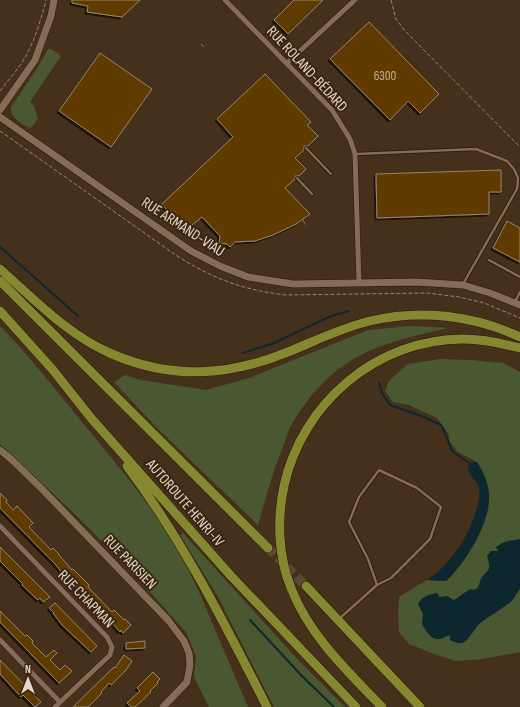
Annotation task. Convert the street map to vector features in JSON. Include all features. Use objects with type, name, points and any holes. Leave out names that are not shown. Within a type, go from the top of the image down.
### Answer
[{"type":"highway","points":[[0,269],[57,319],[97,347],[142,366],[178,372],[215,372],[248,366],[288,352],[350,326],[388,317],[430,315],[463,318],[502,329],[520,336]]},
{"type":"highway","name":"AUTOROUTE HENRI-IV","points":[[0,281],[268,548]]},
{"type":"highway","name":"AUTOROUTE HENRI-IV","points":[[0,311],[53,370],[91,418],[231,576],[356,707]]},
{"type":"highway","points":[[382,707],[320,639],[301,611],[290,587],[283,557],[280,533],[281,500],[296,447],[306,428],[331,396],[352,378],[390,355],[424,344],[452,340],[478,340],[520,348]]},
{"type":"highway","points":[[91,418],[145,491],[191,562],[267,707]]},
{"type":"highway","points":[[306,586],[420,707]]},
{"type":"street","points":[[0,110],[35,60],[51,16],[54,0]]},
{"type":"street","name":"RUE ROLAND-BÉDARD","points":[[225,0],[332,110],[350,139],[355,154],[359,282]]},
{"type":"street","points":[[287,63],[354,0]]},
{"type":"street","name":"RUE ARMAND-VIAU","points":[[0,117],[191,251],[220,266],[248,277],[293,284],[416,282],[463,285],[517,303]]},
{"type":"street","name":"RUE PARISIEN","points":[[0,450],[11,458],[42,489],[168,620],[184,641],[189,653],[190,665],[187,682],[163,707]]},
{"type":"street","name":"RUE CHAPMAN","points":[[0,526],[106,637],[112,647],[110,654],[55,707]]},
{"type":"street","points":[[0,640],[60,702]]},
{"type":"lane","points":[[306,148],[331,174]]},
{"type":"lane","points":[[355,154],[476,149],[507,161],[514,169],[518,178],[517,189],[463,285]]},
{"type":"lane","points":[[297,178],[312,194]]},
{"type":"lane","points":[[489,260],[520,277]]},
{"type":"lane","points":[[517,303],[520,292]]},
{"type":"lane","points":[[338,620],[377,585],[391,578],[430,539],[441,507],[417,488],[379,470],[359,498],[349,522],[368,559],[377,585]]},
{"type":"path","points":[[0,91],[20,66],[27,53],[39,26],[46,0]]},
{"type":"path","points":[[391,0],[396,19],[405,31],[520,147]]},
{"type":"path","points":[[201,44],[205,48]]},
{"type":"path","points":[[0,131],[177,256],[199,270],[228,283],[259,292],[286,295],[436,294],[459,297],[484,303],[520,318]]},
{"type":"path","points":[[303,220],[306,226]]},
{"type":"green space","points":[[48,49],[51,49],[61,56],[30,102],[34,106],[38,119],[31,128],[29,128],[14,117],[11,107],[38,67]]},
{"type":"green space","points":[[0,326],[47,379],[131,482],[175,541],[199,592],[248,707],[209,707],[194,677],[196,656],[186,632],[138,579],[80,519],[0,444]]},
{"type":"green space","points":[[411,326],[449,328],[394,342],[363,354],[338,369],[317,389],[289,429],[273,474],[258,525],[158,429],[114,382],[125,375],[141,380],[206,390],[249,378],[368,330]]},
{"type":"green space","points":[[440,359],[503,363],[520,372],[520,652],[482,659],[456,661],[409,644],[399,632],[399,597],[427,580],[446,581],[476,541],[488,509],[477,462],[458,452],[450,442],[448,433],[437,418],[409,405],[393,402],[385,391],[389,381],[408,364]]},
{"type":"green space","points":[[183,533],[300,662],[345,707],[274,707],[217,595],[180,535]]},
{"type":"water","points":[[471,462],[477,462],[485,477],[489,493],[489,504],[482,528],[462,563],[446,581],[427,580],[446,564],[463,540],[472,522],[478,504],[479,488],[470,475],[468,469]]},
{"type":"water","points":[[520,539],[520,589],[511,602],[480,623],[466,641],[462,643],[450,640],[450,635],[437,639],[429,634],[422,624],[423,614],[418,604],[421,599],[437,593],[440,597],[447,596],[454,600],[470,589],[473,590],[477,588],[481,578],[489,568],[487,556],[491,551],[498,551],[496,547],[502,543]]},
{"type":"building","points":[[72,0],[140,0],[122,17],[87,12],[88,6],[72,3]]},
{"type":"building","points":[[294,0],[323,0],[288,34],[274,20]]},
{"type":"building","points":[[369,22],[439,94],[420,113],[408,101],[390,120],[330,59]]},
{"type":"building","points":[[100,53],[152,89],[111,147],[59,111]]},
{"type":"building","points":[[265,74],[311,122],[307,125],[318,136],[308,146],[304,146],[304,150],[295,158],[306,169],[299,176],[295,176],[295,179],[285,188],[310,214],[296,224],[273,235],[255,241],[235,242],[230,247],[227,244],[219,243],[220,236],[202,217],[191,226],[161,205],[233,137],[217,119]]},
{"type":"building","points":[[501,170],[501,192],[489,192],[489,214],[377,218],[376,174]]},
{"type":"building","points":[[507,221],[520,228],[520,262],[493,248]]},
{"type":"building","points":[[0,493],[7,500],[6,502],[13,510],[17,506],[33,523],[29,527],[51,550],[53,548],[59,554],[72,570],[73,569],[89,585],[88,587],[112,612],[114,610],[131,625],[123,633],[121,630],[120,632],[105,615],[103,617],[72,581],[63,574],[0,508]]},
{"type":"building","points":[[0,547],[50,597],[43,602],[40,598],[38,600],[22,585],[23,584],[0,561]]},
{"type":"building","points":[[55,603],[97,646],[91,652],[62,625],[49,608]]},
{"type":"building","points":[[0,611],[25,636],[27,635],[33,641],[32,643],[46,657],[54,650],[57,653],[50,660],[60,670],[65,665],[72,671],[59,683],[0,622]]},
{"type":"building","points":[[145,641],[145,648],[126,649],[126,643]]},
{"type":"building","points":[[124,655],[132,661],[126,670],[111,685],[109,683],[101,692],[102,693],[88,707],[73,707],[114,667],[115,668]]},
{"type":"building","points":[[0,660],[41,702],[35,707],[23,695],[21,697],[0,674]]},
{"type":"building","points":[[153,672],[160,679],[157,682],[158,683],[135,707],[131,707],[127,703],[140,691],[137,688]]},
{"type":"waterway","points":[[0,247],[78,316]]},
{"type":"waterway","points":[[243,353],[274,343],[331,316],[349,311]]},
{"type":"waterway","points":[[379,383],[382,393],[390,405],[424,417],[441,425],[452,451],[469,463]]},
{"type":"waterway","points":[[250,620],[301,675],[334,707]]},
{"type":"tunnel","points":[[268,548],[306,586]]}]
